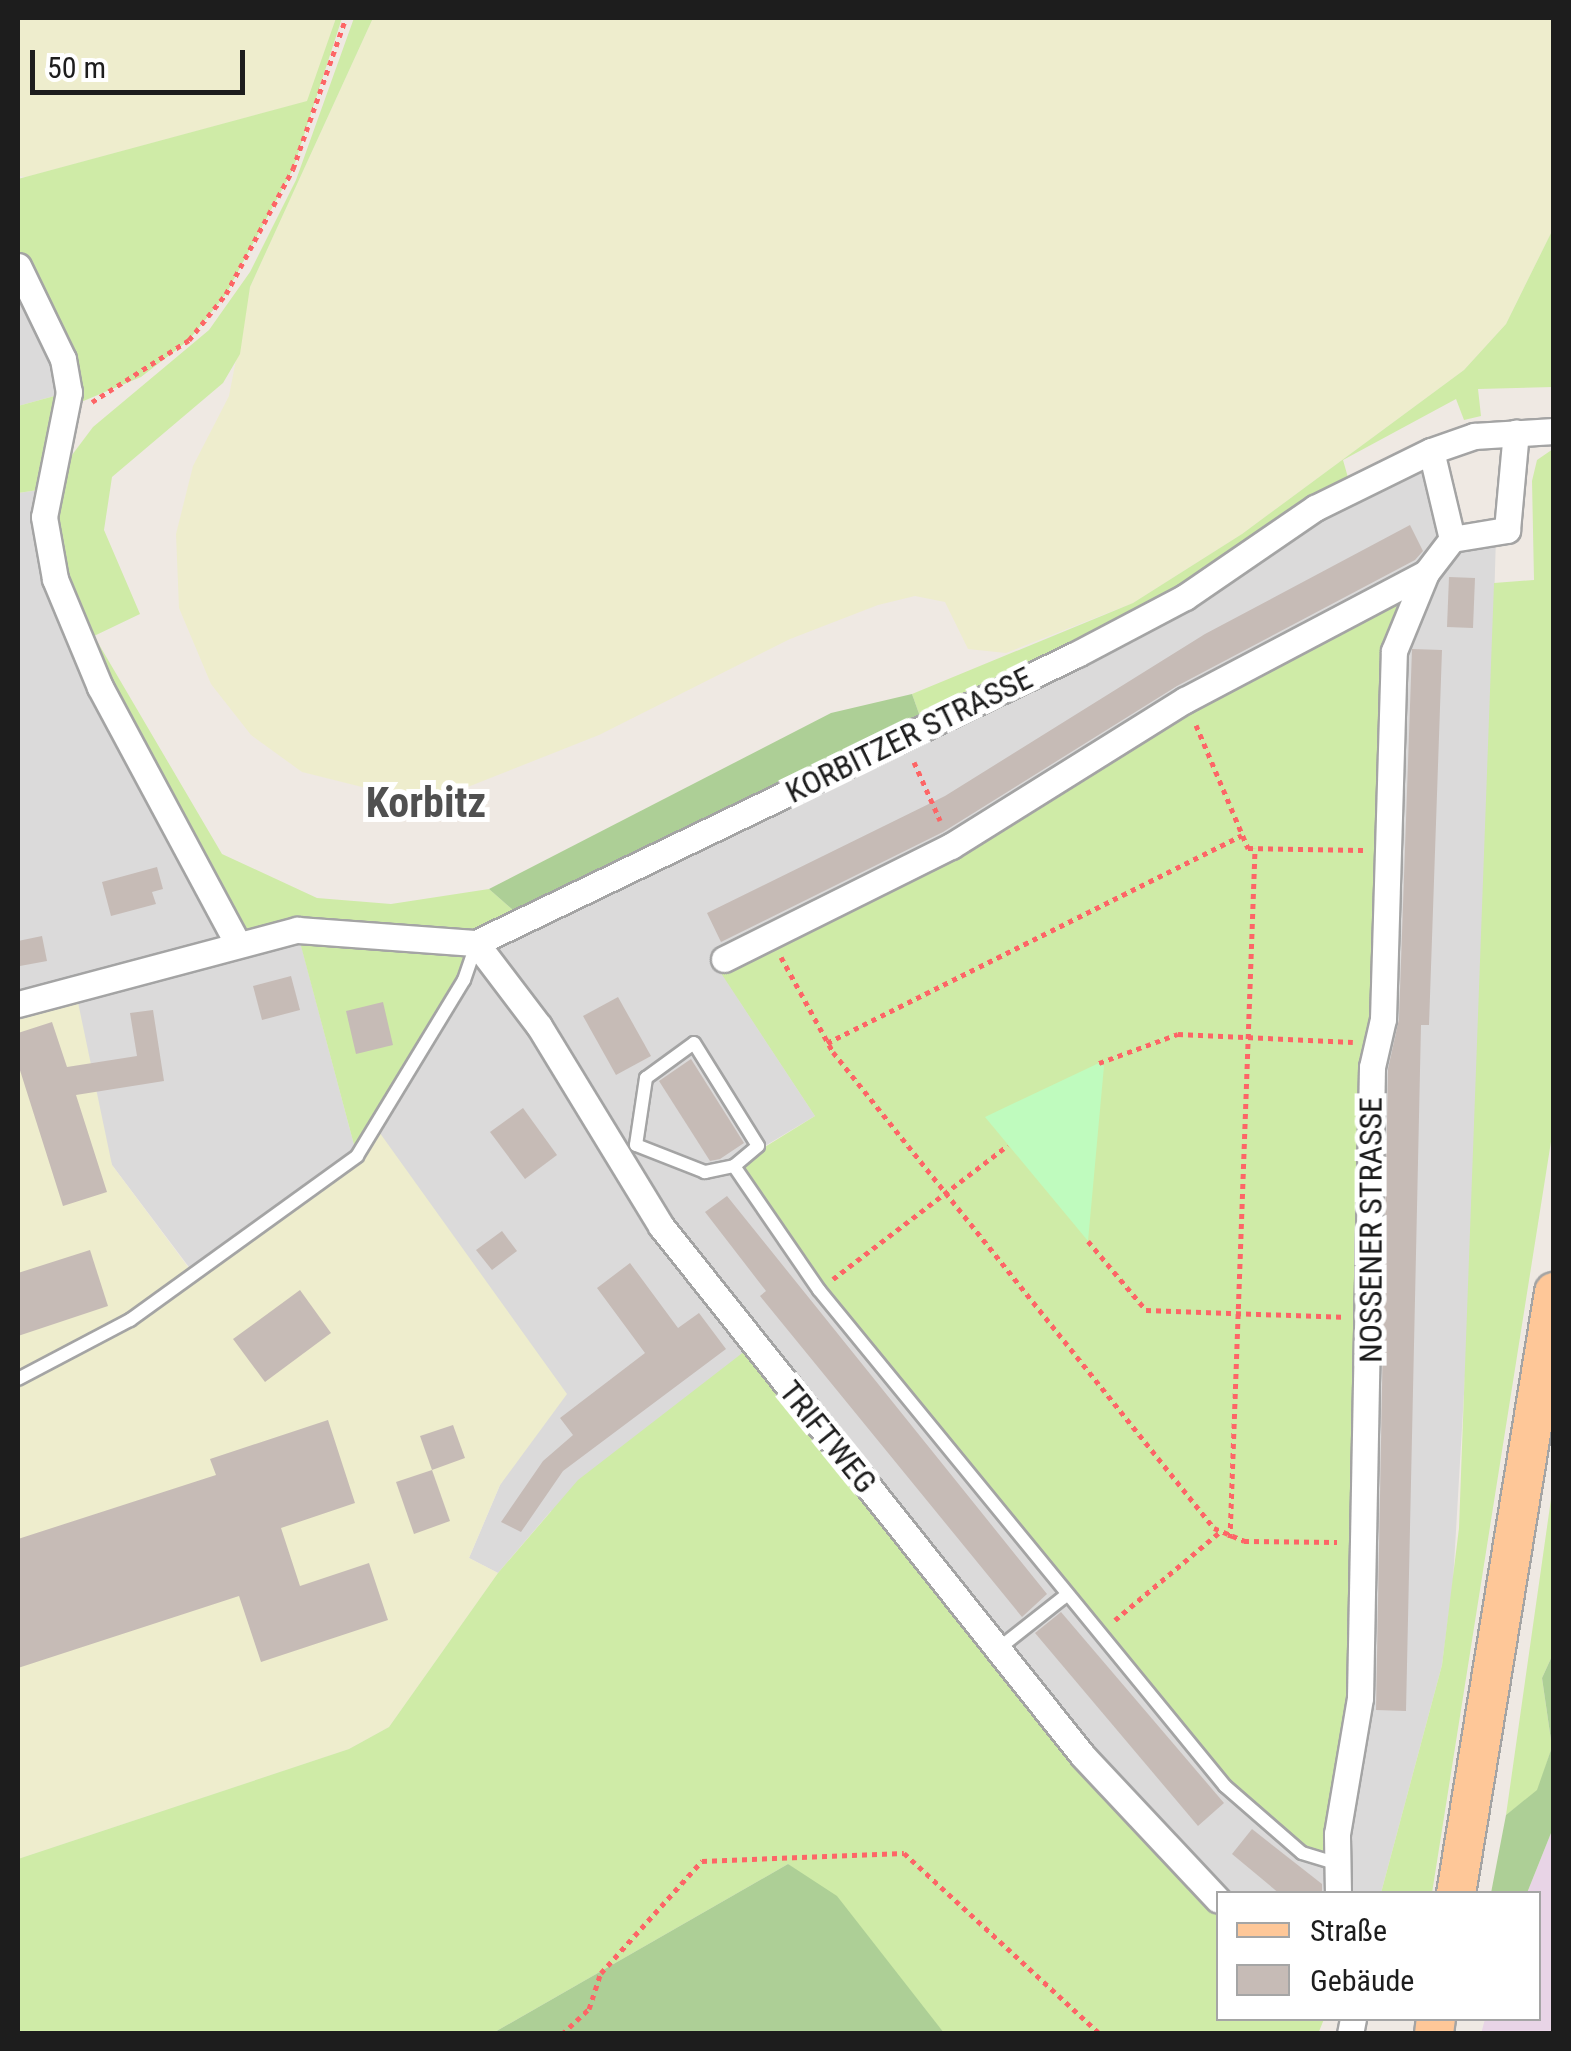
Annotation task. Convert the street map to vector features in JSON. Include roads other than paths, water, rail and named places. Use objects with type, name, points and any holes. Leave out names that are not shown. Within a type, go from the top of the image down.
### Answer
[{"type":"main road","points":[[1456,1891],[1554,1292]]},
{"type":"street","points":[[18,266],[63,358],[70,407],[46,488],[55,580],[100,687],[237,942]]},
{"type":"street","name":"KORBITZER STRASSE","points":[[18,1004],[237,942],[297,930],[476,943],[904,738],[1184,597],[1315,508],[1431,451],[1516,432],[1554,431]]},
{"type":"street","points":[[724,959],[951,846],[1185,700],[1426,573],[1452,539],[1506,530],[1516,432]]},
{"type":"street","points":[[1431,451],[1452,539]]},
{"type":"street","name":"NOSSENER STRASSE","points":[[1338,1891],[1338,1864],[1360,1698],[1372,1339],[1366,1317],[1394,651],[1426,573]]},
{"type":"street","name":"TRIFTWEG","points":[[476,943],[626,1151],[661,1226],[998,1649],[1170,1856],[1216,1898]]},
{"type":"lane","points":[[18,1379],[117,1329],[358,1156],[464,980],[476,943]]},
{"type":"lane","points":[[694,1043],[758,1146],[734,1166],[705,1172],[626,1151],[646,1078],[694,1043]]},
{"type":"lane","points":[[734,1166],[818,1290],[1064,1596],[1250,1810],[1302,1853],[1338,1864]]},
{"type":"lane","points":[[998,1649],[1064,1596]]},
{"type":"district","name":"Korbitz","points":[[426,803]]}]
